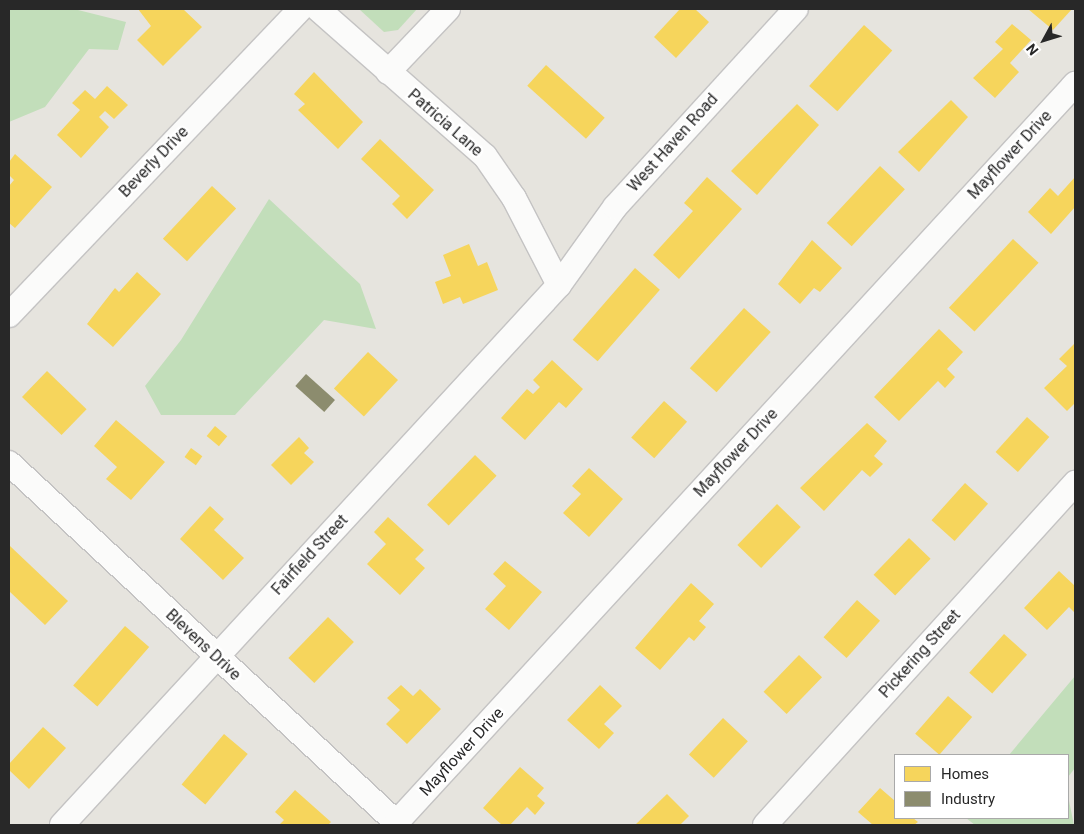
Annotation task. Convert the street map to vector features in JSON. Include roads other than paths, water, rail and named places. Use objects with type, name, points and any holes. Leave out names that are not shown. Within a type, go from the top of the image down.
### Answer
[{"type":"street","name":"Beverly Drive","points":[[9,315],[300,9]]},
{"type":"street","name":"Patricia Lane","points":[[318,9],[485,156],[514,198],[559,285]]},
{"type":"street","points":[[388,72],[448,9]]},
{"type":"street","name":"West Haven Road","points":[[559,285],[615,207],[796,9]]},
{"type":"street","name":"Mayflower Drive","points":[[397,824],[1075,84]]},
{"type":"street","name":"Fairfield Street","points":[[62,825],[559,285]]},
{"type":"street","name":"Blevens Drive","points":[[9,463],[216,658],[397,824]]},
{"type":"street","name":"Pickering Street","points":[[778,821],[1075,483]]}]
